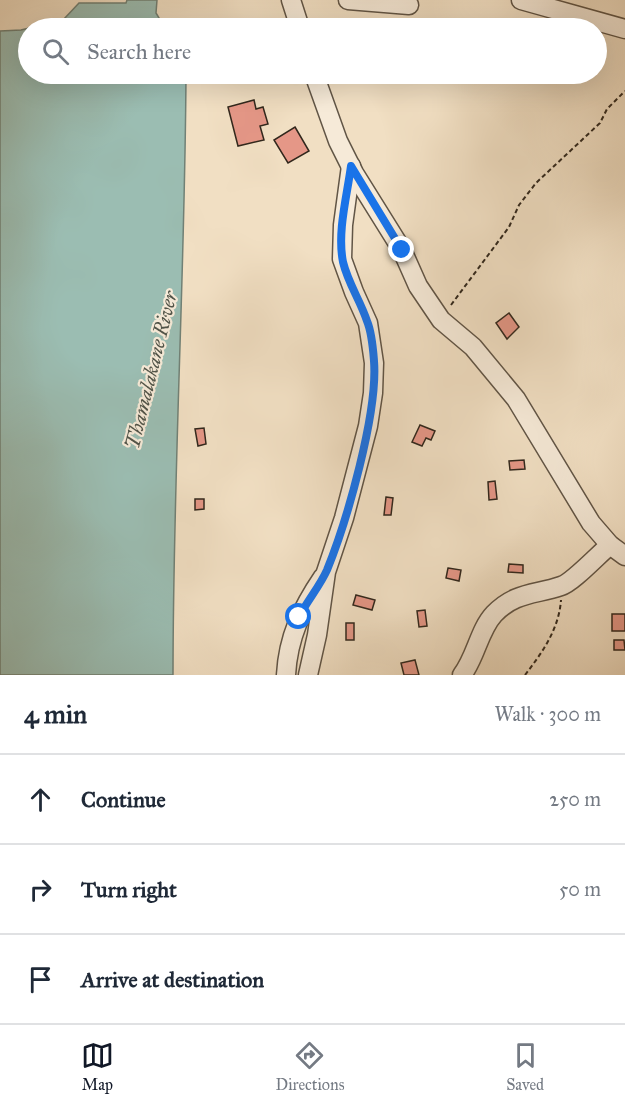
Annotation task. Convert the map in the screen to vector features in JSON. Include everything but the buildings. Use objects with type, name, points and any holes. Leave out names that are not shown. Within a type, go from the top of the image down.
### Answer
[{"type":"street","points":[[291,0],[297,18]]},
{"type":"street","points":[[348,0],[409,5]]},
{"type":"street","points":[[521,0],[586,18]]},
{"type":"street","points":[[607,24],[625,29]]},
{"type":"street","points":[[318,84],[338,141],[402,250],[418,286],[441,320],[473,348],[516,399],[591,523],[610,545],[625,556]]},
{"type":"street","points":[[308,675],[317,635],[326,572],[344,518],[368,426],[373,393],[374,363],[368,323],[342,259],[343,225],[351,166]]},
{"type":"street","points":[[462,675],[469,666],[492,615],[510,601],[537,590],[562,586],[610,545]]},
{"type":"street","points":[[286,675],[287,655],[299,617],[326,572]]},
{"type":"path","points":[[441,320],[509,227],[519,206],[536,183],[600,123],[607,109],[625,92]]},
{"type":"path","points":[[525,675],[545,648],[560,613],[562,586]]},
{"type":"water","points":[[127,0],[157,0],[156,13],[159,18],[65,18],[79,3],[126,3]]},
{"type":"water","name":"Thamalakane River","points":[[18,30],[18,84],[186,84],[173,675],[0,675],[0,31]]},
{"type":"route","points":[[299,617],[326,572],[344,518],[368,426],[373,393],[374,363],[368,323],[346,274],[342,259],[343,225],[351,166],[402,250]]}]
